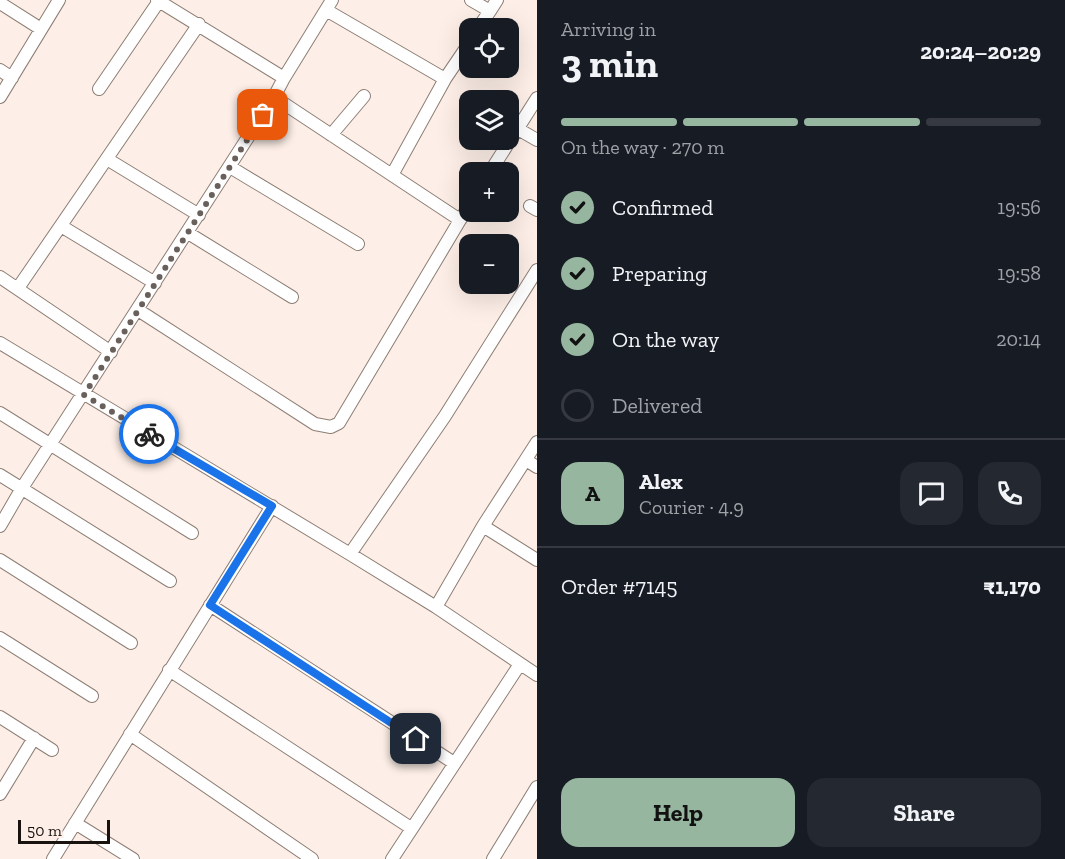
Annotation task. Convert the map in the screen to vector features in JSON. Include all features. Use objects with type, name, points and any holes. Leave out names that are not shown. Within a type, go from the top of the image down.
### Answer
[{"type":"street","points":[[0,97],[59,0]]},
{"type":"street","points":[[471,0],[490,11]]},
{"type":"street","points":[[485,18],[497,0]]},
{"type":"street","points":[[99,89],[158,1],[284,78]]},
{"type":"street","points":[[0,3],[41,29]]},
{"type":"street","points":[[0,526],[22,488],[274,98],[329,5],[445,79]]},
{"type":"street","points":[[18,288],[199,24]]},
{"type":"street","points":[[392,175],[445,79],[459,58]]},
{"type":"street","points":[[0,70],[12,78]]},
{"type":"street","points":[[331,135],[364,96]]},
{"type":"street","points":[[274,98],[459,219]]},
{"type":"street","points":[[519,127],[537,98]]},
{"type":"street","points":[[519,130],[537,140]]},
{"type":"street","points":[[107,159],[199,215]]},
{"type":"street","points":[[230,167],[358,244]]},
{"type":"street","points":[[138,310],[315,424],[331,427],[339,423],[459,222]]},
{"type":"street","points":[[61,226],[155,283]]},
{"type":"street","points":[[188,233],[292,297]]},
{"type":"street","points":[[350,554],[445,416],[537,270]]},
{"type":"street","points":[[0,277],[111,352]]},
{"type":"street","points":[[0,343],[436,607],[537,675]]},
{"type":"street","points":[[0,413],[192,533]]},
{"type":"street","points":[[436,607],[483,526],[537,442]]},
{"type":"street","points":[[526,460],[537,467]]},
{"type":"street","points":[[0,475],[170,581]]},
{"type":"street","points":[[53,859],[272,506]]},
{"type":"street","points":[[483,526],[537,560]]},
{"type":"street","points":[[0,560],[130,643]]},
{"type":"street","points":[[210,605],[454,763]]},
{"type":"street","points":[[0,638],[92,696]]},
{"type":"street","points":[[392,859],[520,664]]},
{"type":"street","points":[[169,670],[411,828]]},
{"type":"street","points":[[0,717],[52,750]]},
{"type":"street","points":[[130,734],[312,859]]},
{"type":"street","points":[[0,794],[34,738]]},
{"type":"street","points":[[493,859],[533,802],[537,786]]},
{"type":"street","points":[[75,823],[132,859]]},
{"type":"way so far","points":[[149,434],[84,395],[263,115]]},
{"type":"route","points":[[149,434],[272,506],[210,605],[416,739]]}]
